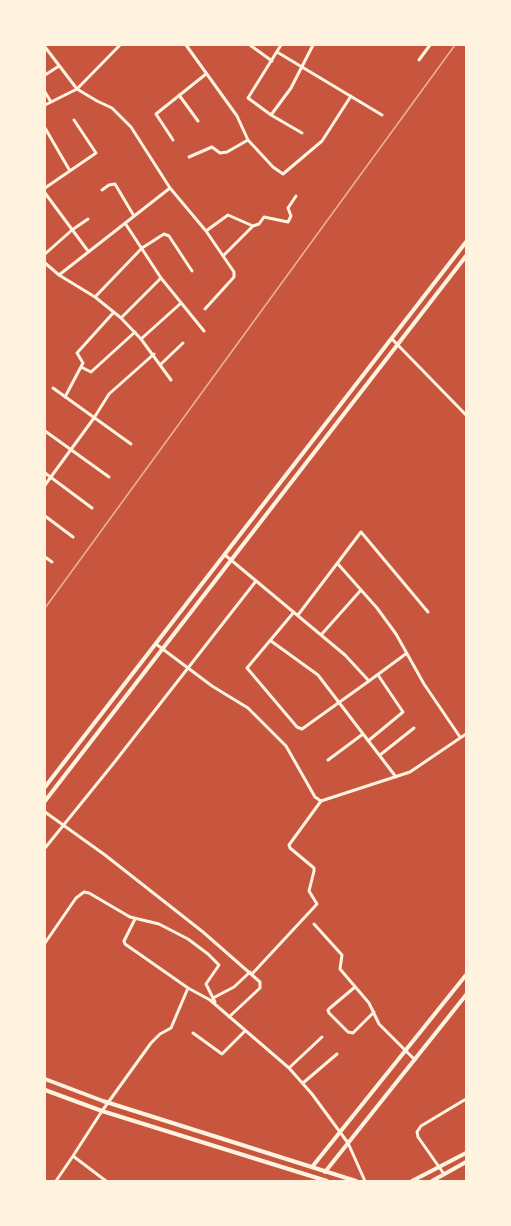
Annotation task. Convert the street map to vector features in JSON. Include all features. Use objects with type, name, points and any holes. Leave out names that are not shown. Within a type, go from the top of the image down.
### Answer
[{"type":"street","points":[[52,45],[46,49],[77,89],[118,112],[144,146],[170,188],[206,231],[235,275],[205,309]]},
{"type":"street","points":[[45,105],[77,89],[120,45]]},
{"type":"street","points":[[186,45],[237,116],[248,140],[273,167],[283,174],[322,141],[351,96]]},
{"type":"street","points":[[250,45],[272,61]]},
{"type":"street","points":[[281,45],[248,98],[302,133]]},
{"type":"street","points":[[271,115],[285,98],[313,45]]},
{"type":"street","points":[[419,60],[430,45]]},
{"type":"street","points":[[277,52],[382,115]]},
{"type":"street","points":[[45,75],[58,66]]},
{"type":"street","points":[[173,140],[156,114],[206,74]]},
{"type":"street","points":[[45,92],[51,102]]},
{"type":"street","points":[[179,95],[198,121]]},
{"type":"street","points":[[45,188],[97,153],[74,120]]},
{"type":"street","points":[[45,128],[70,171]]},
{"type":"street","points":[[189,157],[212,147],[221,153],[227,152],[248,140]]},
{"type":"street","points":[[102,190],[115,184],[134,216]]},
{"type":"street","points":[[59,275],[170,188]]},
{"type":"street","points":[[45,193],[88,250]]},
{"type":"street","points":[[223,256],[264,217],[288,222],[291,216],[289,206],[296,196]]},
{"type":"street","points":[[206,231],[228,215],[253,226]]},
{"type":"street","points":[[45,254],[88,219]]},
{"type":"street","points":[[125,223],[180,303],[204,332]]},
{"type":"street","points":[[95,297],[142,248],[164,234],[168,235],[192,271]]},
{"type":"street","points":[[45,787],[466,242]]},
{"type":"street","points":[[45,801],[164,650],[466,256]]},
{"type":"street","points":[[45,263],[121,318],[154,354],[171,380]]},
{"type":"street","points":[[121,318],[162,278]]},
{"type":"street","points":[[141,339],[180,303]]},
{"type":"street","points":[[65,397],[83,362],[77,353],[114,312]]},
{"type":"street","points":[[81,367],[91,372],[135,333]]},
{"type":"street","points":[[391,338],[466,415]]},
{"type":"street","points":[[161,364],[183,343]]},
{"type":"street","points":[[45,485],[114,388],[154,354]]},
{"type":"street","points":[[53,388],[131,444]]},
{"type":"street","points":[[333,413],[341,419]]},
{"type":"street","points":[[45,431],[109,477]]},
{"type":"street","points":[[45,473],[92,508]]},
{"type":"street","points":[[45,516],[73,537]]},
{"type":"street","points":[[407,653],[302,729],[297,727],[247,670],[247,666],[296,614],[362,532],[428,612]]},
{"type":"street","points":[[225,555],[354,663],[369,681]]},
{"type":"street","points":[[45,557],[51,562]]},
{"type":"street","points":[[338,564],[377,608],[460,737]]},
{"type":"street","points":[[45,848],[256,581]]},
{"type":"street","points":[[321,635],[361,590]]},
{"type":"street","points":[[271,641],[318,675],[396,777]]},
{"type":"street","points":[[156,644],[188,669],[248,708],[286,746],[315,797],[321,801]]},
{"type":"street","points":[[368,741],[403,712],[378,675]]},
{"type":"street","points":[[380,755],[414,729]]},
{"type":"street","points":[[328,760],[363,734]]},
{"type":"street","points":[[213,998],[234,987],[251,973],[317,904],[309,891],[314,869],[289,845],[321,801],[396,777],[423,764],[466,734]]},
{"type":"street","points":[[45,812],[98,849],[203,932],[260,982],[261,987],[229,1017]]},
{"type":"street","points":[[45,943],[76,898],[84,892],[135,919],[151,921],[199,946],[219,964],[206,984],[215,1004]]},
{"type":"street","points":[[135,919],[124,940],[125,944],[215,1004],[289,1068],[348,1143],[365,1181]]},
{"type":"street","points":[[314,924],[342,955],[340,969],[369,1003],[380,1024],[414,1060]]},
{"type":"street","points":[[312,1167],[466,975]]},
{"type":"street","points":[[355,987],[328,1012],[348,1032],[353,1033],[374,1012]]},
{"type":"street","points":[[56,1181],[108,1102],[151,1043],[171,1028],[188,988]]},
{"type":"street","points":[[325,1172],[466,994]]},
{"type":"street","points":[[193,1033],[222,1054],[245,1031]]},
{"type":"street","points":[[289,1068],[322,1037]]},
{"type":"street","points":[[303,1083],[337,1054]]},
{"type":"street","points":[[45,1079],[108,1102],[356,1181]]},
{"type":"street","points":[[45,1090],[102,1111],[327,1181]]},
{"type":"street","points":[[444,1174],[418,1137],[418,1129],[466,1099]]},
{"type":"street","points":[[412,1181],[466,1153]]},
{"type":"street","points":[[73,1156],[106,1181]]},
{"type":"street","points":[[432,1181],[466,1162]]},
{"type":"railway","points":[[45,608],[455,45]]}]
